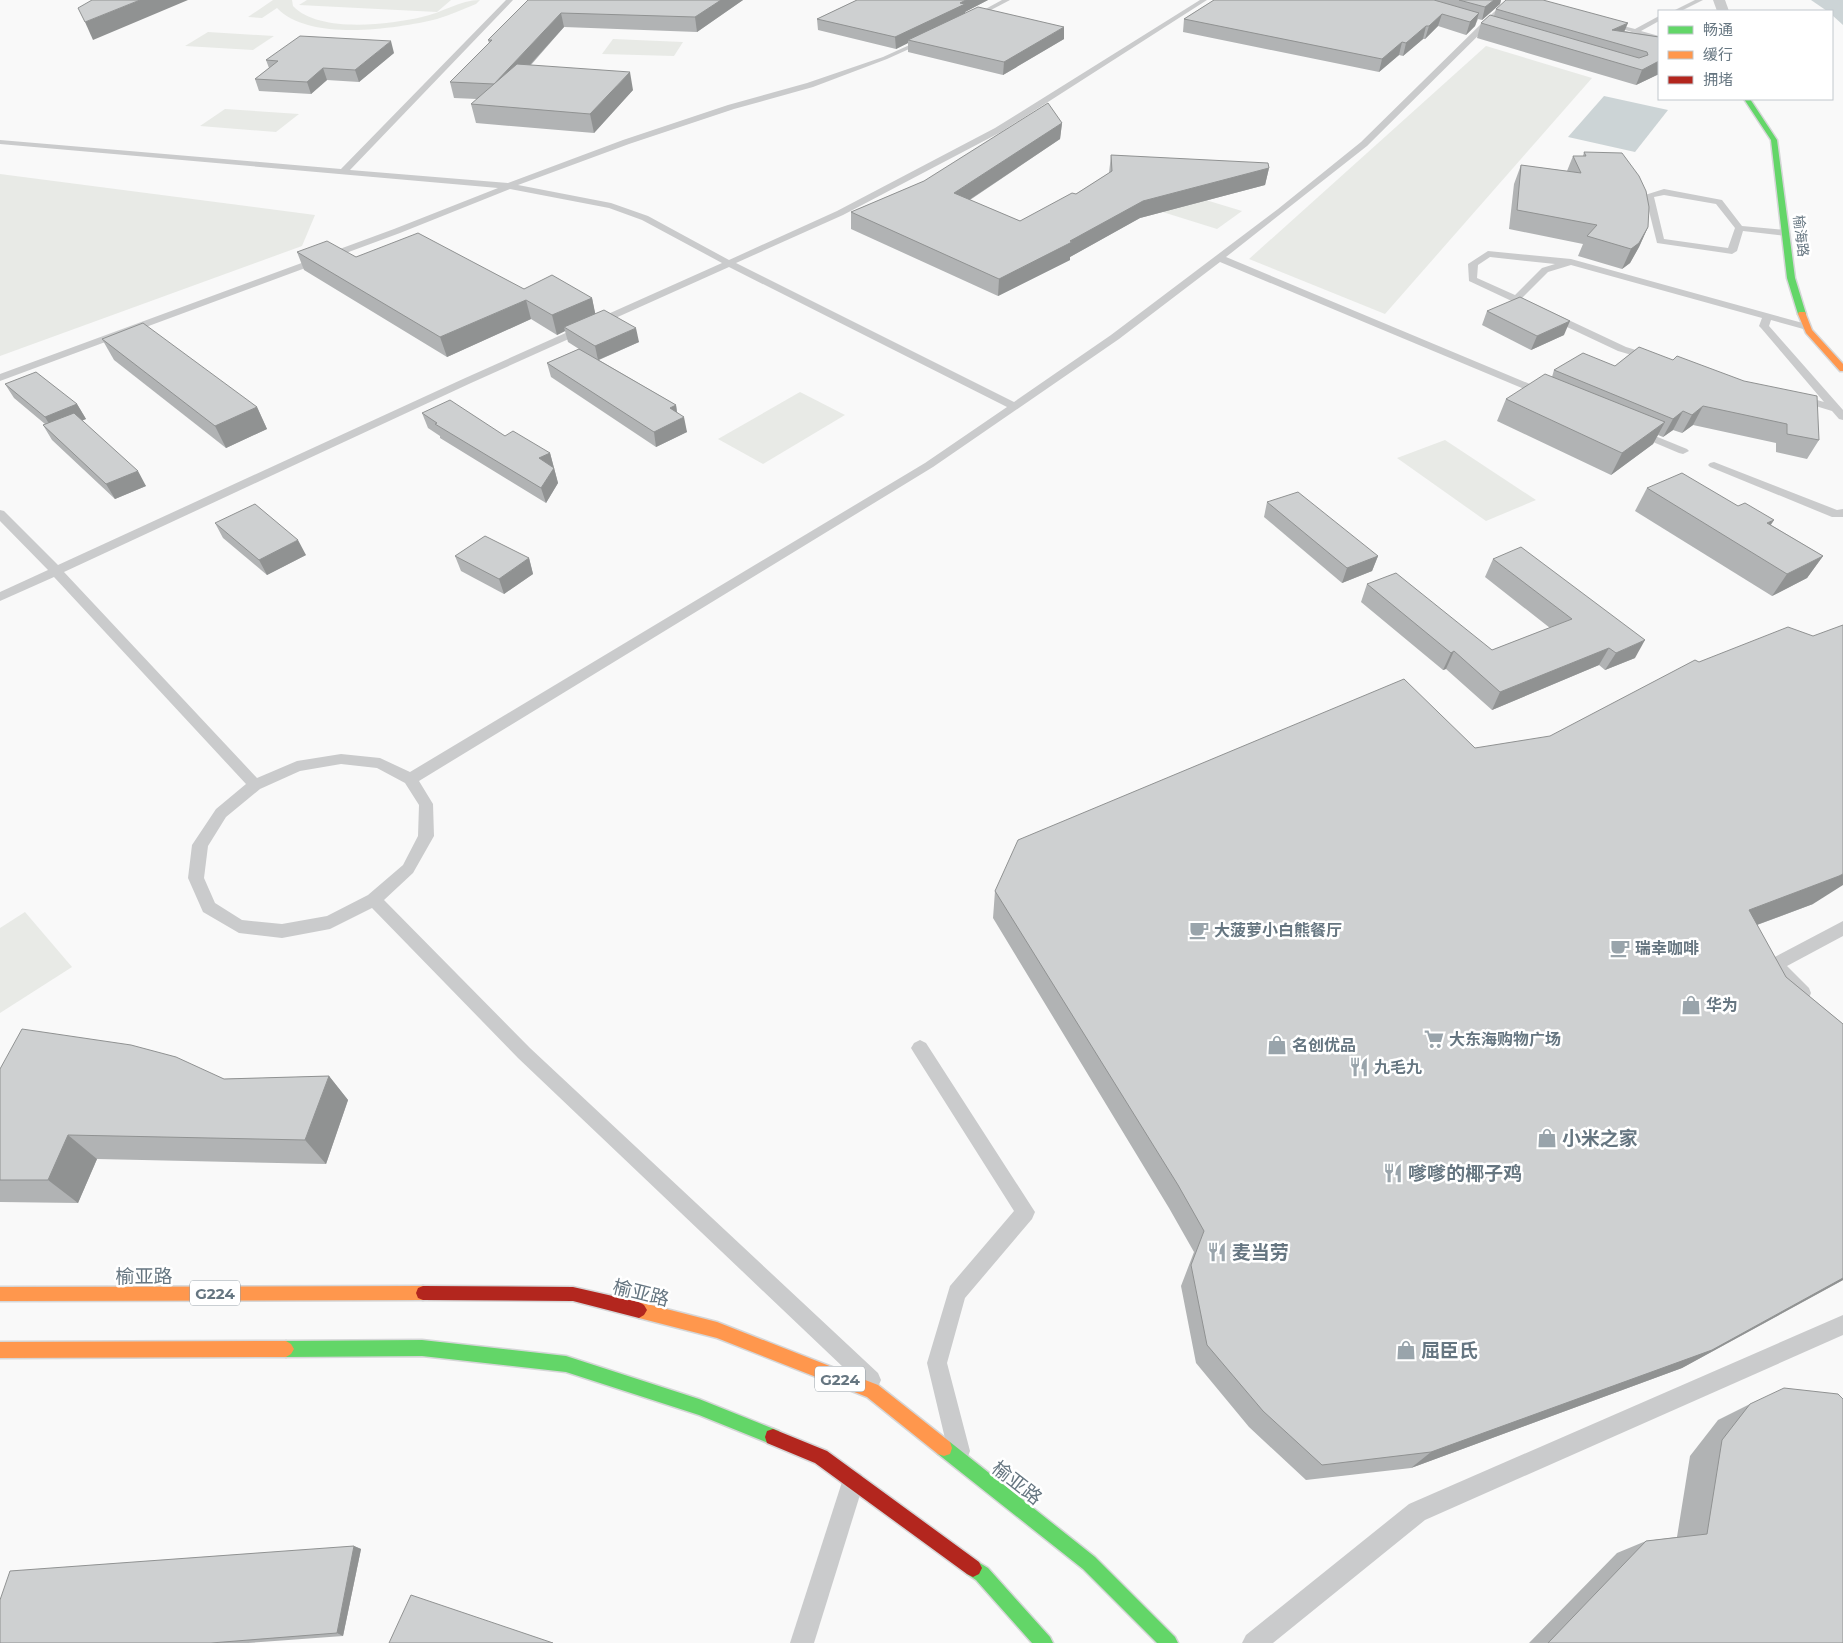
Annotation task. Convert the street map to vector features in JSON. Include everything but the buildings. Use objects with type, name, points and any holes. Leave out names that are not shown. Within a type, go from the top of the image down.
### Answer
[{"type":"main road","name":"榆海路","points":[[1748,100],[1774,140],[1791,278],[1796,299],[1807,327],[1822,348],[1843,369]]},
{"type":"main road","name":"榆亚路","points":[[0,1294],[573,1294],[717,1330],[872,1391],[1089,1563],[1170,1643]]},
{"type":"main road","points":[[0,1350],[422,1348],[566,1364],[699,1407],[821,1457],[982,1574],[1044,1643]]},
{"type":"lane","points":[[344,171],[510,0]]},
{"type":"lane","points":[[959,24],[1006,0]]},
{"type":"lane","points":[[0,597],[467,381],[840,213],[998,130],[1204,0]]},
{"type":"lane","points":[[410,779],[928,464],[1115,338],[1364,144],[1483,25],[1511,0]]},
{"type":"lane","points":[[1678,10],[1700,0]]},
{"type":"lane","points":[[1635,32],[1658,19]]},
{"type":"lane","points":[[1598,21],[1658,38]]},
{"type":"lane","points":[[0,378],[397,231],[626,142],[730,107],[810,85],[885,58],[935,36]]},
{"type":"lane","points":[[0,142],[509,186],[611,206],[645,218],[730,264],[1014,406]]},
{"type":"lane","points":[[1739,228],[1732,251],[1660,241],[1649,195],[1664,192],[1720,202],[1739,228],[1786,233]]},
{"type":"lane","points":[[1660,360],[1622,349],[1472,279],[1473,264],[1488,254],[1571,262],[1807,327]]},
{"type":"lane","points":[[1219,258],[1556,398]]},
{"type":"lane","points":[[1516,299],[1545,270],[1571,262]]},
{"type":"lane","points":[[1767,316],[1764,326],[1843,417]]},
{"type":"lane","points":[[1786,395],[1834,408]]},
{"type":"lane","points":[[1628,428],[1683,451]]},
{"type":"lane","points":[[1714,464],[1836,514],[1843,513]]},
{"type":"lane","points":[[0,514],[57,572],[255,785]]},
{"type":"lane","points":[[341,759],[380,763],[410,779],[426,804],[426,836],[408,869],[374,900],[330,922],[282,931],[239,926],[209,907],[196,878],[200,845],[221,812],[255,785],[297,766],[341,759]]},
{"type":"lane","points":[[374,900],[524,1053],[940,1444]]},
{"type":"lane","points":[[1816,1006],[1774,965],[1843,928]]},
{"type":"lane","points":[[920,1048],[1025,1212],[996,1244],[957,1293],[937,1363],[962,1462]]},
{"type":"lane","points":[[1254,1643],[1417,1512],[1843,1326]]},
{"type":"lane","points":[[802,1643],[854,1481]]},
{"type":"shaded area","points":[[273,0],[292,0],[293,6],[304,15],[319,20],[354,25],[408,20],[429,15],[465,2],[480,0],[476,4],[437,19],[377,29],[331,29],[310,25],[291,19],[277,8],[262,18],[248,17]]},
{"type":"shaded area","points":[[307,0],[451,0],[437,12],[299,5]]},
{"type":"shaded area","points":[[1811,0],[1843,0],[1843,25],[1833,16],[1833,10],[1826,10]]},
{"type":"shaded area","points":[[208,32],[274,36],[253,50],[185,46]]},
{"type":"shaded area","points":[[613,39],[683,42],[674,56],[602,54]]},
{"type":"shaded area","points":[[1486,46],[1592,78],[1385,314],[1249,259]]},
{"type":"shaded area","points":[[1604,96],[1668,110],[1635,152],[1568,137]]},
{"type":"shaded area","points":[[225,109],[299,114],[276,132],[200,126]]},
{"type":"shaded area","points":[[0,174],[315,215],[302,246],[0,356]]},
{"type":"shaded area","points":[[1163,187],[1242,211],[1217,229],[1137,204]]},
{"type":"shaded area","points":[[800,392],[845,415],[763,464],[718,439]]},
{"type":"shaded area","points":[[1445,440],[1536,500],[1486,521],[1397,458]]},
{"type":"shaded area","points":[[25,912],[72,967],[0,1013],[0,928]]},
{"type":"traffic: fast","points":[[1748,100],[1774,140],[1791,278],[1802,314]]},
{"type":"traffic: fast","points":[[286,1349],[422,1348],[566,1364],[699,1407],[773,1437]]},
{"type":"traffic: fast","points":[[944,1448],[1089,1563],[1169,1643]]},
{"type":"traffic: fast","points":[[973,1568],[982,1574],[1044,1643]]},
{"type":"traffic: slow","points":[[1802,314],[1809,331],[1843,369]]},
{"type":"traffic: slow","points":[[0,1294],[423,1293]]},
{"type":"traffic: slow","points":[[639,1310],[717,1330],[872,1391],[944,1448]]},
{"type":"traffic: slow","points":[[0,1350],[286,1349]]},
{"type":"traffic: jam","points":[[423,1293],[573,1294],[639,1310]]},
{"type":"traffic: jam","points":[[773,1437],[821,1457],[973,1568]]},
{"type":"place","name":"大菠萝小白熊餐厅","points":[[1199,930]]},
{"type":"place","name":"瑞幸咖啡","points":[[1620,948]]},
{"type":"place","name":"华为","points":[[1691,1005]]},
{"type":"place","name":"大东海购物广场","points":[[1434,1039]]},
{"type":"place","name":"名创优品","points":[[1277,1045]]},
{"type":"place","name":"九毛九","points":[[1359,1067]]},
{"type":"place","name":"小米之家","points":[[1547,1138]]},
{"type":"place","name":"嗲嗲的椰子鸡","points":[[1393,1173]]},
{"type":"place","name":"麦当劳","points":[[1217,1252]]},
{"type":"place","name":"屈臣氏","points":[[1406,1350]]}]
